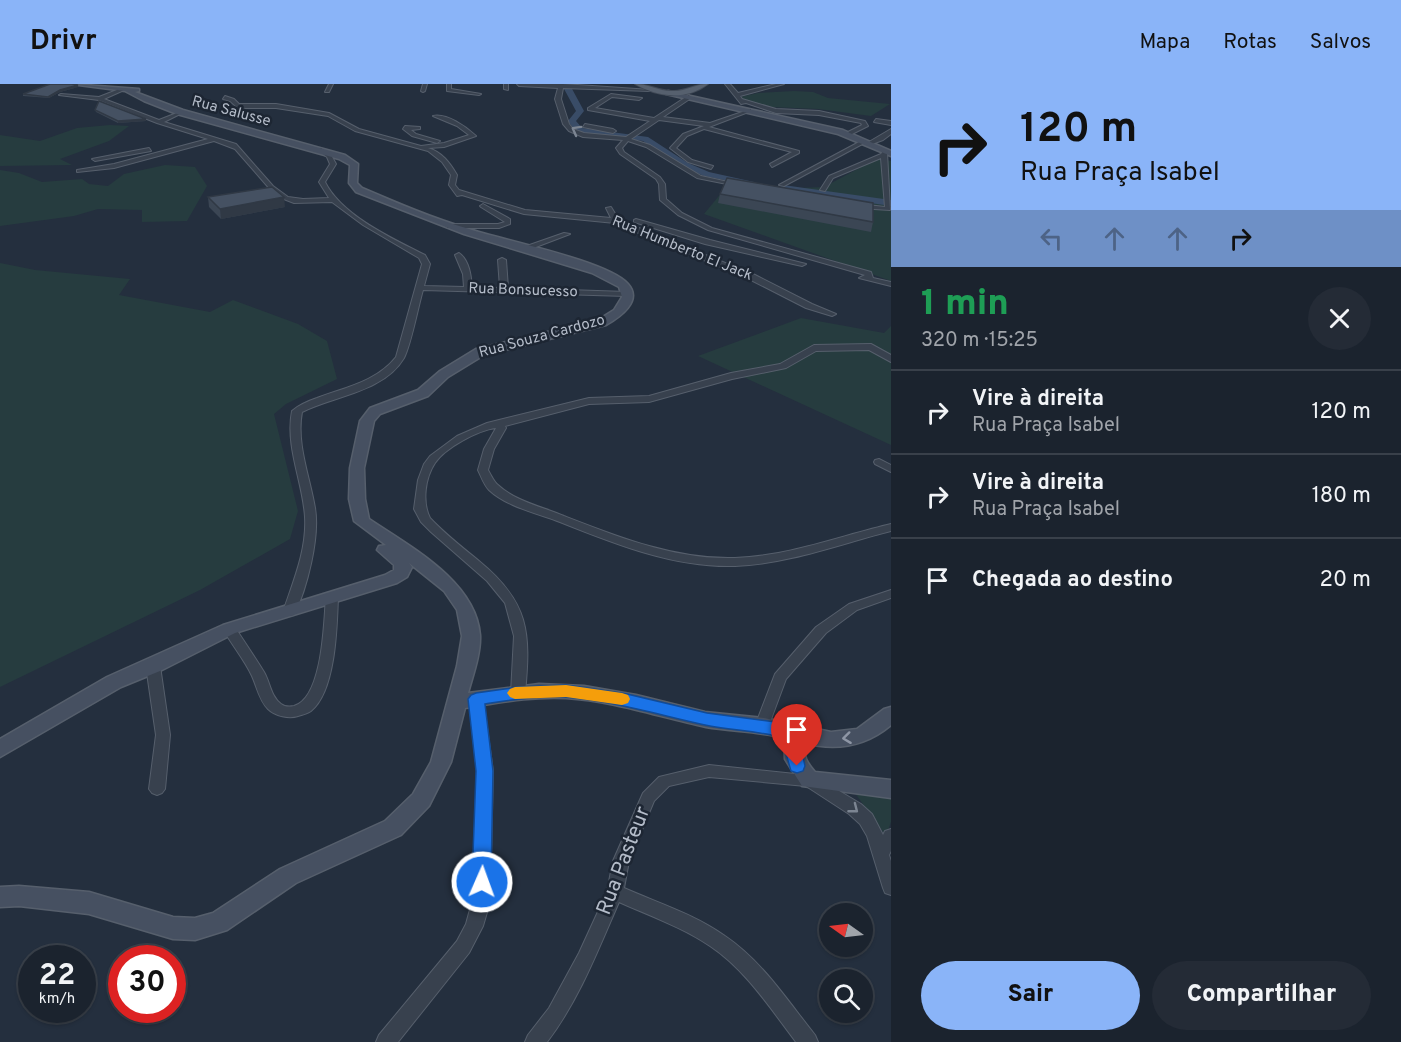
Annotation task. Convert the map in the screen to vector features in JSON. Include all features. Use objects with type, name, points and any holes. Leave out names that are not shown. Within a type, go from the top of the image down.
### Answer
[{"type":"main road","points":[[645,86],[669,93],[694,89]]},
{"type":"street","points":[[74,84],[125,90]]},
{"type":"street","points":[[327,91],[331,84]]},
{"type":"street","points":[[423,91],[426,84]]},
{"type":"street","points":[[449,84],[449,90],[479,94]]},
{"type":"street","points":[[727,84],[742,103],[771,113]]},
{"type":"street","points":[[738,97],[782,84]]},
{"type":"street","points":[[76,96],[106,86]]},
{"type":"street","points":[[519,86],[645,86]]},
{"type":"street","points":[[561,86],[558,99],[566,124],[571,130],[589,136],[631,137]]},
{"type":"street","points":[[694,89],[657,119],[620,144],[619,150],[658,178],[662,184],[663,200],[680,214],[710,229],[868,274],[870,279]]},
{"type":"street","points":[[694,89],[753,111],[840,132],[868,142]]},
{"type":"street","points":[[694,89],[693,96],[850,133],[887,153]]},
{"type":"street","points":[[100,99],[125,90]]},
{"type":"street","name":"Rua Salusse","points":[[125,90],[138,90],[180,112],[319,149]]},
{"type":"street","points":[[61,95],[100,99],[159,122],[216,138],[242,150],[274,194],[291,201],[332,200]]},
{"type":"street","points":[[639,99],[611,95],[591,108],[591,111],[714,125]]},
{"type":"street","points":[[738,97],[772,110],[819,112],[862,122],[866,126],[850,133]]},
{"type":"street","points":[[225,98],[232,100],[238,106],[276,106],[329,115],[357,130],[439,154],[447,162],[454,175],[452,185],[455,191],[508,220],[508,223],[499,226],[448,225]]},
{"type":"street","points":[[711,167],[690,161],[673,148],[685,135],[753,111]]},
{"type":"street","points":[[159,122],[180,112]]},
{"type":"street","points":[[414,146],[450,144],[472,136],[455,123],[436,116]]},
{"type":"street","points":[[876,121],[891,123]]},
{"type":"street","points":[[585,126],[631,137],[657,149],[699,177],[747,187]]},
{"type":"street","points":[[417,128],[405,128],[414,135],[450,144]]},
{"type":"street","points":[[704,128],[797,152],[772,165]]},
{"type":"street","points":[[782,185],[868,142],[881,139],[891,131]]},
{"type":"street","points":[[79,171],[114,166],[216,138]]},
{"type":"street","points":[[289,612],[311,534],[311,516],[297,431],[297,411],[364,384],[394,367],[400,357],[426,260],[362,222],[332,200],[323,188],[322,182],[333,164],[329,156],[319,149]]},
{"type":"street","points":[[319,149],[351,161],[355,167],[353,183],[359,190],[448,225],[606,275],[623,285],[627,294]]},
{"type":"street","points":[[95,159],[139,150],[166,150]]},
{"type":"street","points":[[823,190],[831,177],[887,153]]},
{"type":"street","points":[[847,204],[888,209],[887,153]]},
{"type":"street","name":"Rua Humberto El Jack","points":[[455,191],[524,212],[616,221],[752,277],[809,306],[832,314]]},
{"type":"street","points":[[609,208],[616,221]]},
{"type":"street","points":[[633,220],[708,242],[891,284]]},
{"type":"street","points":[[525,248],[566,234]]},
{"type":"street","points":[[459,255],[467,274],[468,290]]},
{"type":"street","points":[[502,260],[504,291]]},
{"type":"street","name":"Rua Bonsucesso","points":[[419,288],[627,294]]},
{"type":"street","name":"Rua Souza Cardozo","points":[[364,525],[357,499],[357,468],[369,416],[389,405],[423,393],[444,374],[480,351],[602,323],[616,315],[625,306],[627,294]]},
{"type":"street","points":[[518,693],[522,643],[511,604],[495,581],[427,522],[420,508],[422,489],[430,464],[442,450],[485,425],[498,425],[589,401],[649,399],[731,376],[783,366],[814,348],[871,347],[891,359]]},
{"type":"street","points":[[498,425],[501,428],[500,432],[489,449],[483,470],[493,487],[511,499],[638,546],[696,560],[733,562],[778,557],[891,526]]},
{"type":"street","points":[[879,462],[891,469]]},
{"type":"street","points":[[0,749],[114,682],[229,629],[391,579],[401,573],[404,567],[400,561],[366,538],[363,534],[364,525],[409,555],[450,587],[466,609],[471,636],[467,700],[485,771],[481,902],[474,926],[463,947],[386,1042]]},
{"type":"street","points":[[762,726],[780,676],[820,630],[853,607],[891,594]]},
{"type":"street","points":[[229,629],[258,675],[273,705],[283,712],[296,712],[308,706],[323,676],[332,596]]},
{"type":"street","points":[[153,666],[163,735],[157,789]]},
{"type":"street","points":[[467,700],[518,693],[566,691],[597,695],[707,719],[762,726],[821,739],[853,738],[876,728],[891,714]]},
{"type":"street","points":[[0,897],[19,896],[89,903],[173,928],[195,930],[219,922],[288,876],[393,828],[421,800],[441,762],[467,700]]},
{"type":"street","points":[[795,735],[793,756],[797,766],[809,780],[855,808],[866,819],[875,835],[891,888]]},
{"type":"street","name":"Rua Pasteur","points":[[535,1042],[556,1015],[585,959],[615,892],[621,861],[648,797],[664,781],[709,771],[809,780]]},
{"type":"street","points":[[809,780],[891,789]]},
{"type":"street","points":[[881,854],[891,836]]},
{"type":"street","points":[[615,892],[705,933],[730,950],[757,979],[808,1042]]},
{"type":"green space","points":[[813,92],[828,98],[890,104],[871,116],[818,109],[770,107],[741,100],[740,97],[758,93]]},
{"type":"green space","points":[[129,126],[109,141],[60,159],[72,165],[0,166],[0,135],[40,141],[77,128]]},
{"type":"green space","points":[[878,158],[891,161],[891,281],[704,214],[723,191],[824,187]]},
{"type":"green space","points":[[165,165],[195,167],[207,186],[187,221],[142,222],[142,210],[98,209],[74,216],[0,226],[0,170],[19,173],[42,182],[82,179],[89,184],[108,186],[124,174]]},
{"type":"green space","points":[[0,263],[35,270],[130,279],[119,295],[210,312],[233,300],[298,324],[327,341],[337,379],[286,404],[274,414],[298,511],[290,539],[200,590],[0,687]]},
{"type":"green space","points":[[801,318],[884,333],[891,326],[891,445],[698,356]]},
{"type":"green space","points":[[852,789],[891,795],[891,822],[886,836]]},
{"type":"building","points":[[50,84],[78,85],[60,90],[48,97],[23,94]]},
{"type":"building","points":[[99,101],[146,119],[118,121],[95,110]]},
{"type":"building","points":[[727,178],[873,203],[873,222],[720,194]]},
{"type":"building","points":[[272,187],[284,197],[220,209],[208,197]]},
{"type":"waterway","points":[[567,87],[580,111],[572,121],[579,130],[645,139],[685,165],[707,174],[749,182]]},
{"type":"waterway","points":[[783,188],[891,203]]},
{"type":"slow traffic","points":[[515,693],[566,691],[622,699]]},
{"type":"route","points":[[482,882],[485,771],[482,730],[476,699],[518,693],[566,691],[627,700],[707,719],[762,726],[795,735],[792,747],[797,766]]}]
